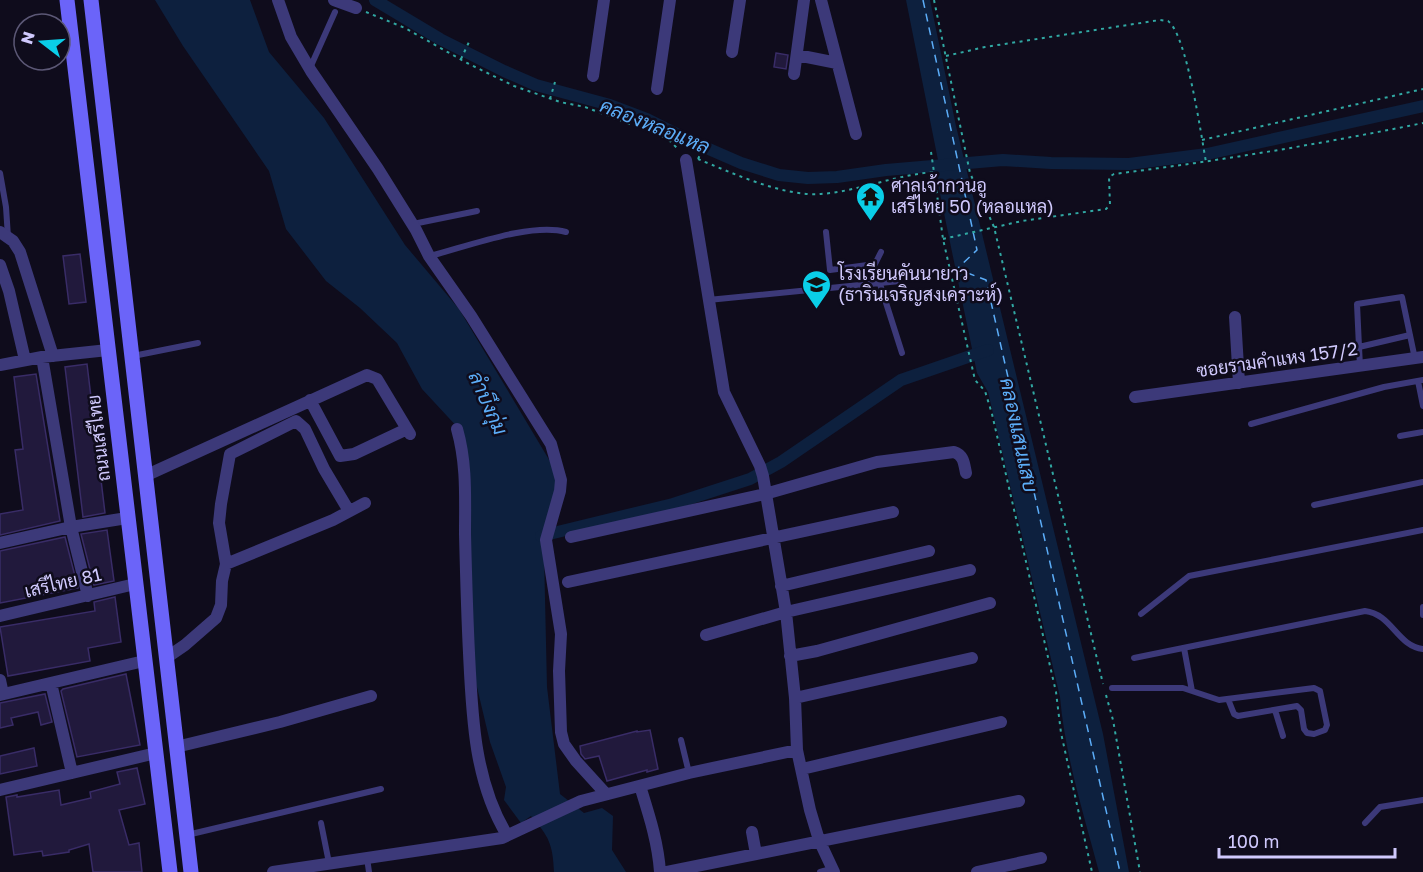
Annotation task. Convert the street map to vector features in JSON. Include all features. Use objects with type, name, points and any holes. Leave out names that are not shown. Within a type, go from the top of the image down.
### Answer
[{"type":"main road","name":"ถนนเสรีไทย","points":[[67,0],[170,872]]},
{"type":"main road","points":[[91,0],[191,872]]},
{"type":"main road","points":[[78,102],[102,97]]},
{"type":"street","points":[[278,0],[291,37],[310,68],[378,169],[413,225],[429,256],[471,316],[551,444],[561,483],[546,543],[561,634],[559,671],[561,732],[564,744],[576,761],[606,794]]},
{"type":"street","points":[[593,76],[604,0]]},
{"type":"street","points":[[657,89],[670,0]]},
{"type":"street","points":[[732,52],[740,0]]},
{"type":"street","points":[[794,74],[804,0]]},
{"type":"street","points":[[821,0],[855,134]]},
{"type":"street","points":[[335,6],[356,8]]},
{"type":"street","points":[[797,55],[837,63]]},
{"type":"street","points":[[690,157],[708,300],[724,393],[761,471],[786,612],[798,750],[810,810],[828,871]]},
{"type":"street","points":[[4,235],[20,252],[48,357],[71,527],[88,596]]},
{"type":"street","points":[[0,265],[5,292],[25,360]]},
{"type":"street","points":[[1235,317],[1239,383]]},
{"type":"street","points":[[0,365],[108,350]]},
{"type":"street","name":"ซอยรามคำแหง 157/2","points":[[1135,397],[1419,358]]},
{"type":"street","points":[[147,475],[310,400],[364,376],[377,379],[408,432],[354,454],[340,456],[310,400]]},
{"type":"street","points":[[166,658],[186,645],[216,618],[221,605],[222,581],[226,564],[219,523],[230,454],[296,421],[305,429],[324,469],[349,511]]},
{"type":"street","points":[[457,429],[465,472],[467,617],[474,732],[484,783],[493,809],[509,834]]},
{"type":"street","points":[[572,537],[765,494],[877,462],[954,452],[963,458],[966,473]]},
{"type":"street","points":[[226,564],[333,520],[365,503]]},
{"type":"street","points":[[568,582],[893,512]]},
{"type":"street","points":[[0,543],[71,527],[128,518]]},
{"type":"street","points":[[781,586],[929,551]]},
{"type":"street","points":[[706,635],[786,612],[970,570]]},
{"type":"street","name":"เสรีไทย 81","points":[[0,616],[135,584]]},
{"type":"street","points":[[790,656],[817,651],[990,603]]},
{"type":"street","points":[[795,698],[972,658]]},
{"type":"street","points":[[0,680],[2,695],[144,661]]},
{"type":"street","points":[[51,683],[72,773]]},
{"type":"street","points":[[176,747],[280,722],[370,696]]},
{"type":"street","points":[[802,769],[1001,722]]},
{"type":"street","points":[[273,872],[502,838],[581,801],[689,773],[798,750]]},
{"type":"street","points":[[0,790],[156,753]]},
{"type":"street","points":[[640,786],[657,843],[660,872]]},
{"type":"street","points":[[667,872],[1019,801]]},
{"type":"street","points":[[752,832],[756,854]]},
{"type":"street","points":[[977,872],[1041,858]]},
{"type":"lane","points":[[310,68],[335,6]]},
{"type":"lane","points":[[0,173],[6,207],[4,235]]},
{"type":"lane","points":[[413,225],[477,211]]},
{"type":"lane","points":[[429,256],[525,231],[559,230],[566,232]]},
{"type":"lane","points":[[826,232],[830,271],[875,264],[881,252]]},
{"type":"lane","points":[[708,300],[829,285],[880,284],[900,281]]},
{"type":"lane","points":[[880,284],[902,353]]},
{"type":"lane","points":[[1360,367],[1357,304],[1402,297],[1410,335],[1419,358]]},
{"type":"lane","points":[[1359,348],[1410,335]]},
{"type":"lane","points":[[133,357],[198,343]]},
{"type":"lane","points":[[1251,424],[1384,387],[1420,381],[1423,406]]},
{"type":"lane","points":[[1400,436],[1423,432]]},
{"type":"lane","points":[[1314,505],[1423,482]]},
{"type":"lane","points":[[1142,614],[1189,576],[1423,530]]},
{"type":"lane","points":[[1423,607],[1423,615]]},
{"type":"lane","points":[[1134,658],[1365,611],[1376,612],[1410,646],[1423,649]]},
{"type":"lane","points":[[1184,648],[1192,691]]},
{"type":"lane","points":[[1112,688],[1183,688],[1219,700],[1314,688],[1320,691],[1327,725],[1325,730],[1314,734],[1307,733],[1304,729],[1300,707],[1239,716],[1234,714],[1228,699]]},
{"type":"lane","points":[[1275,710],[1283,736]]},
{"type":"lane","points":[[681,740],[689,773]]},
{"type":"lane","points":[[186,835],[381,789]]},
{"type":"lane","points":[[1365,823],[1380,807],[1423,800]]},
{"type":"lane","points":[[321,823],[329,863]]},
{"type":"lane","points":[[367,858],[369,872]]},
{"type":"path","points":[[934,0],[970,172],[994,227],[1113,720],[1140,872]]},
{"type":"path","points":[[356,8],[405,28],[514,86],[550,99],[585,107],[656,134],[668,139],[690,157],[756,182],[817,194],[851,190],[934,172]]},
{"type":"path","points":[[946,56],[985,47],[1160,20],[1168,21],[1178,35],[1184,53],[1205,160]]},
{"type":"path","points":[[462,57],[469,42]]},
{"type":"path","points":[[550,99],[555,82]]},
{"type":"path","points":[[1202,141],[1423,89]]},
{"type":"path","points":[[944,239],[1022,221],[1106,209],[1110,205],[1109,177],[1114,174],[1349,138],[1423,123]]},
{"type":"path","points":[[690,157],[707,141]]},
{"type":"path","points":[[931,152],[944,239],[968,352],[975,380],[985,391],[992,414],[1056,692],[1061,733],[1092,872]]},
{"type":"path","points":[[950,269],[957,269]]},
{"type":"water","name":"ลำบึงกุ่ม","points":[[155,0],[250,0],[269,52],[324,118],[405,245],[459,309],[560,478],[544,554],[547,687],[560,794],[584,813],[602,808],[613,816],[612,850],[626,872],[554,872],[553,855],[542,829],[531,816],[521,823],[504,800],[506,787],[490,742],[476,683],[460,430],[422,389],[397,343],[360,308],[326,281],[286,229],[269,171],[183,46]]},
{"type":"water","name":"คลองแสนแสบ","points":[[906,0],[930,0],[956,126],[1103,734],[1129,872],[1099,872],[1076,785],[1062,719],[1060,697],[988,392],[977,373],[938,184],[938,160]]},
{"type":"building","points":[[776,53],[788,55],[786,69],[774,67]]},
{"type":"building","points":[[80,254],[86,302],[69,304],[63,256]]},
{"type":"building","points":[[87,364],[105,513],[83,517],[65,367]]},
{"type":"building","points":[[36,374],[60,521],[0,535],[0,514],[23,510],[15,450],[23,449],[14,377]]},
{"type":"building","points":[[107,530],[114,581],[94,585],[81,534]]},
{"type":"building","points":[[65,537],[78,588],[0,603],[0,551]]},
{"type":"building","points":[[115,597],[121,642],[88,648],[90,661],[8,676],[0,627],[95,611],[94,602]]},
{"type":"building","points":[[126,674],[140,745],[77,757],[61,691]]},
{"type":"building","points":[[45,694],[52,722],[41,725],[38,712],[11,718],[13,725],[0,728],[0,703]]},
{"type":"building","points":[[650,730],[658,769],[607,781],[599,756],[585,759],[581,754],[580,746],[637,731]]},
{"type":"building","points":[[34,748],[37,766],[0,774],[0,756]]},
{"type":"building","points":[[137,768],[145,804],[119,810],[129,845],[139,843],[142,872],[93,872],[89,844],[69,850],[69,852],[43,856],[42,851],[14,855],[6,797],[59,790],[61,805],[91,798],[90,792],[120,784],[117,772]]},
{"type":"waterway","name":"คลองหลอแหล","points":[[375,0],[440,39],[536,85],[610,105],[647,119],[741,163],[779,175],[808,178],[1003,160],[1129,164],[1207,154],[1423,106]]},
{"type":"waterway","points":[[541,536],[673,504],[750,479],[781,462],[901,380],[988,350]]},
{"type":"ferry route","points":[[923,0],[977,250],[957,269],[986,280],[1120,872]]},
{"type":"place","name":"ศาลเจ้ากวนอู เสรีไทย 50 (หลอแหล)","points":[[870,222]]},
{"type":"place","name":"โรงเรียนคันนายาว (ธารินเจริญสงเคราะห์)","points":[[817,310]]}]
